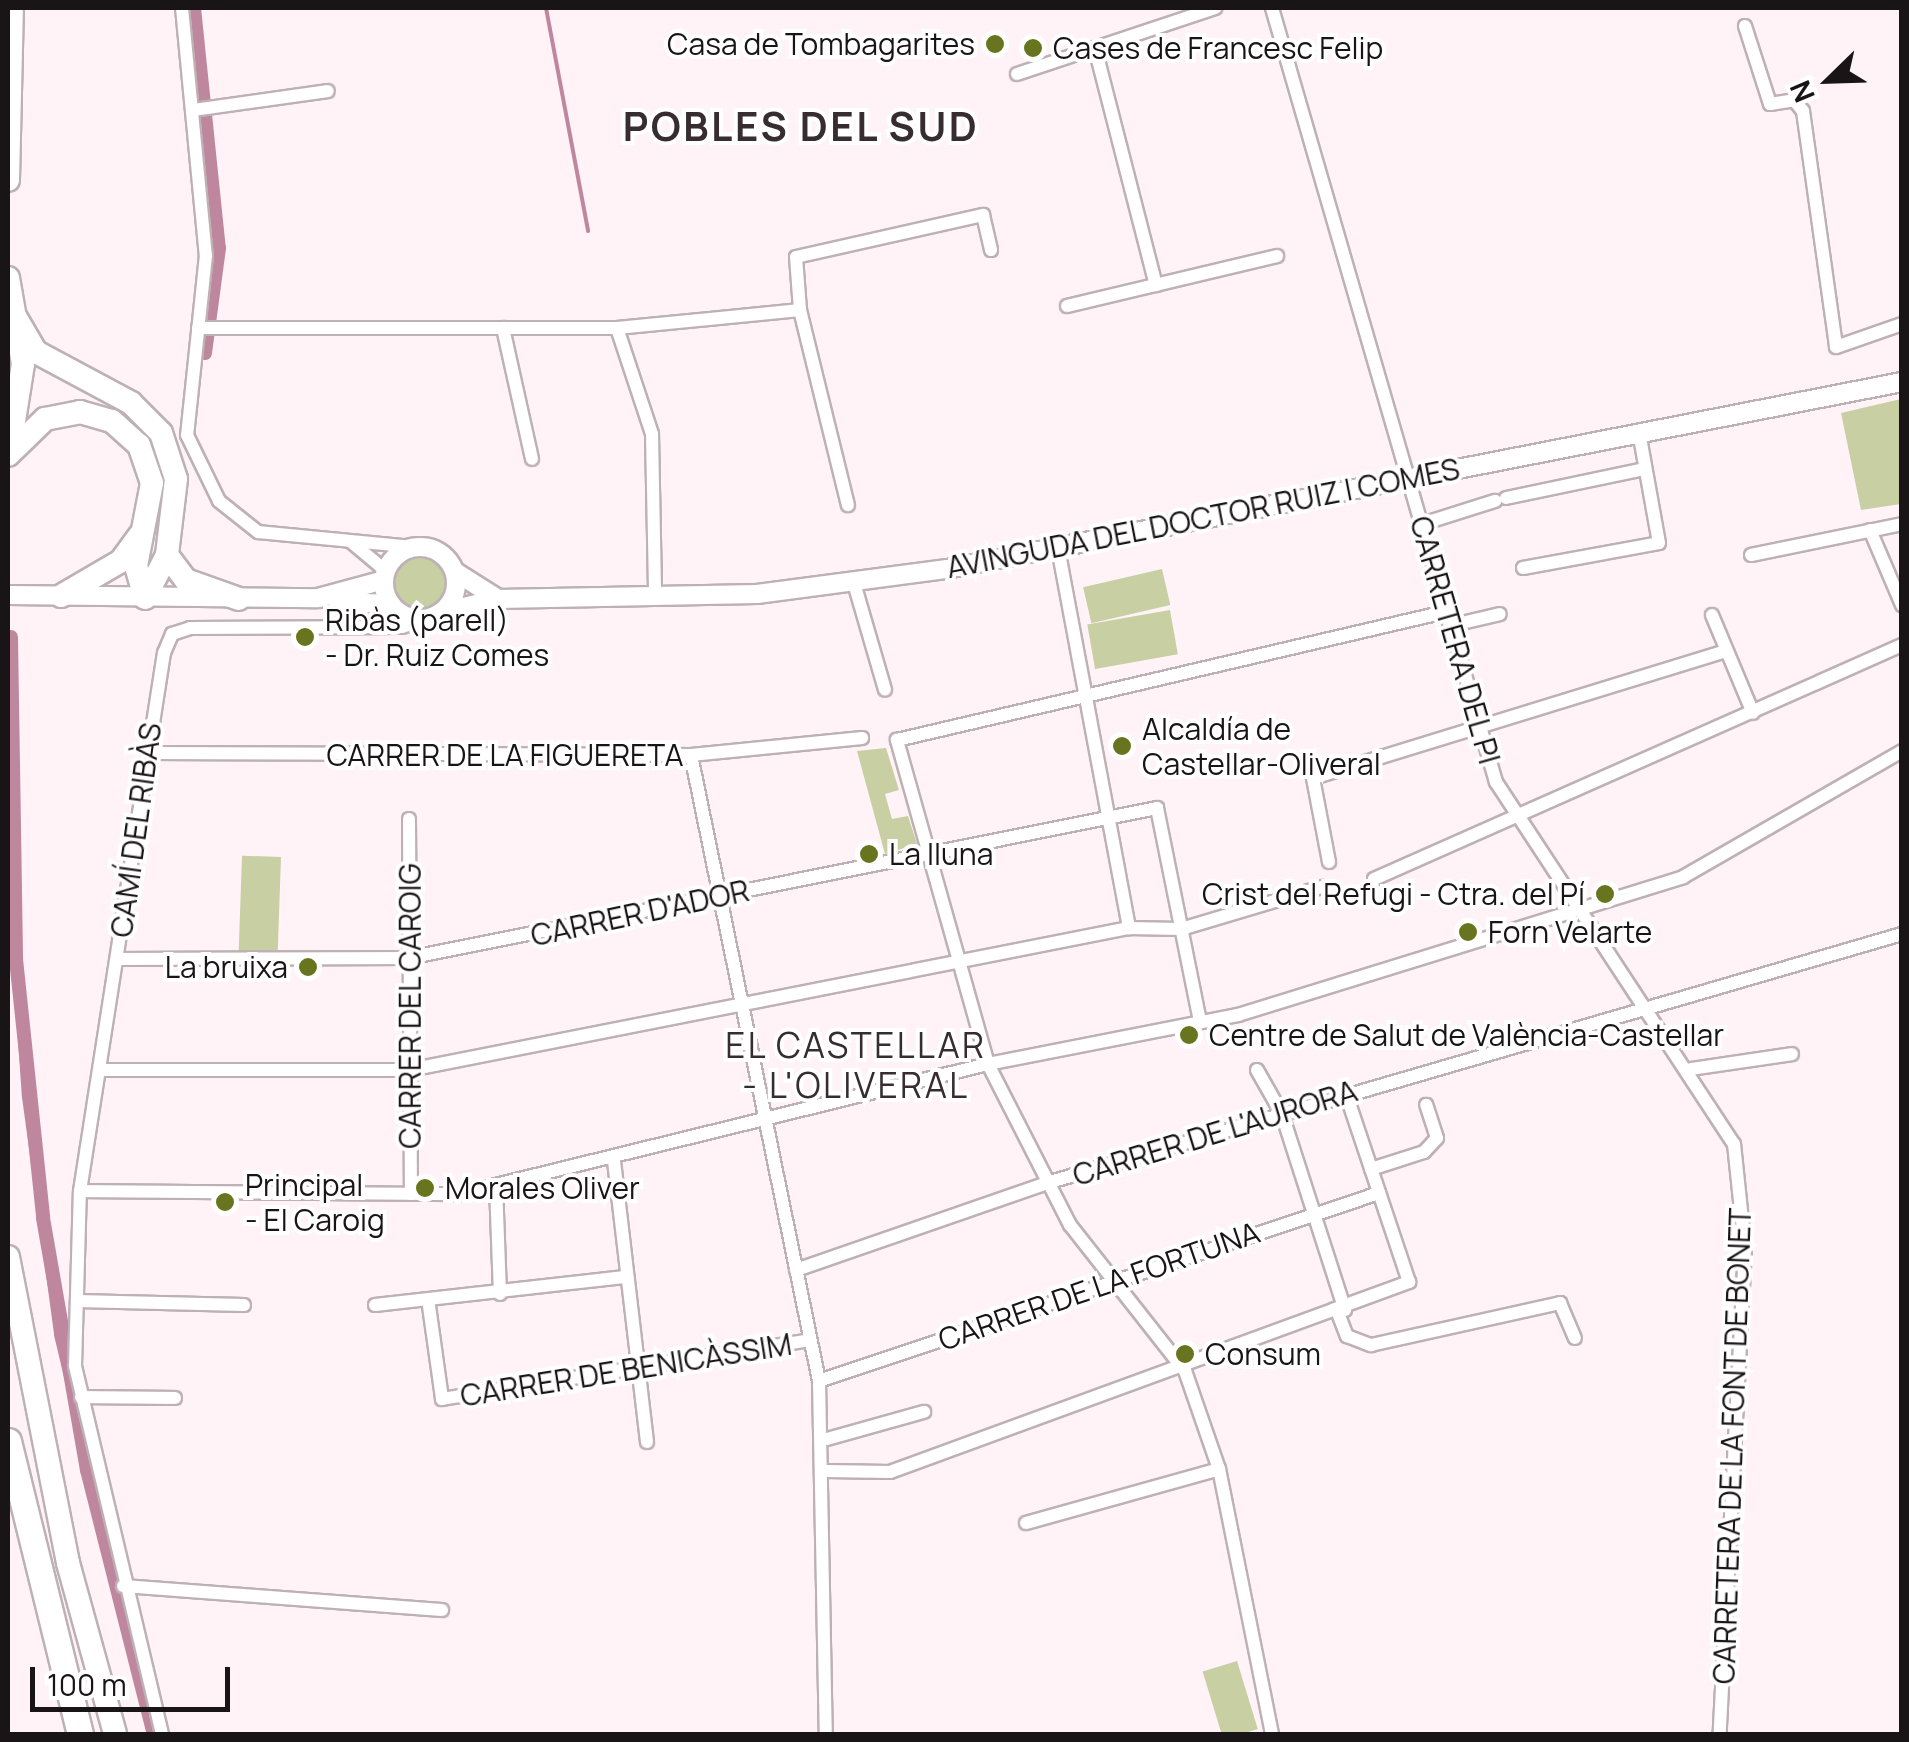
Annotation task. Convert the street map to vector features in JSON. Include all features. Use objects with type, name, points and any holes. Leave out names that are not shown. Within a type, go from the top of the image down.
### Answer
[{"type":"highway","points":[[8,180],[12,8]]},
{"type":"highway","points":[[8,278],[23,364],[9,450]]},
{"type":"highway","points":[[12,311],[36,352],[130,403],[161,433],[176,479],[167,555],[145,598]]},
{"type":"highway","points":[[9,450],[45,419],[80,412],[112,421],[139,445],[152,483],[136,566],[145,598]]},
{"type":"highway","points":[[50,596],[121,562],[144,528]]},
{"type":"highway","points":[[167,555],[186,580],[239,599]]},
{"type":"highway","points":[[8,1257],[87,1634],[115,1734]]},
{"type":"highway","points":[[8,1441],[80,1734]]},
{"type":"street","points":[[182,8],[206,255],[185,424],[219,501],[258,532],[415,547],[442,555],[454,570],[498,599]]},
{"type":"street","points":[[1017,74],[1214,8]]},
{"type":"street","name":"CARRETERA DEL PI","points":[[1272,8],[1479,721],[1518,820],[1639,1010]]},
{"type":"street","points":[[1745,26],[1770,104],[1794,100],[1803,111],[1836,347],[1902,324]]},
{"type":"street","points":[[1095,48],[1156,285]]},
{"type":"street","points":[[193,110],[328,91]]},
{"type":"street","points":[[848,505],[800,310],[796,257],[983,215],[991,250]]},
{"type":"street","points":[[1067,306],[1277,256]]},
{"type":"street","points":[[198,328],[616,328],[800,310]]},
{"type":"street","points":[[503,328],[532,459]]},
{"type":"street","points":[[616,328],[652,434],[655,596]]},
{"type":"street","name":"AVINGUDA DEL DOCTOR RUIZ I COMES","points":[[434,615],[498,599],[655,596],[854,583],[1058,548],[1902,382]]},
{"type":"street","points":[[1523,568],[1659,543],[1639,432]]},
{"type":"street","name":"AVINGUDA DEL DOCTOR RUIZ I COMES","points":[[1422,524],[1501,500],[1645,469]]},
{"type":"street","points":[[1752,555],[1902,524]]},
{"type":"street","points":[[1870,530],[1902,604]]},
{"type":"street","points":[[348,540],[385,576],[391,604]]},
{"type":"street","points":[[318,598],[385,576],[415,547]]},
{"type":"street","points":[[1058,548],[1128,928]]},
{"type":"street","points":[[8,595],[318,598],[391,604],[434,615],[454,570]]},
{"type":"street","points":[[854,583],[885,690]]},
{"type":"street","points":[[336,628],[348,620],[338,602]]},
{"type":"street","name":"CAMÍ DEL RIBÀS","points":[[336,628],[391,604]]},
{"type":"street","points":[[1272,1734],[1219,1469],[1186,1371],[1120,1280],[1070,1225],[988,1064],[897,740],[1086,691],[1447,619],[1500,614]]},
{"type":"street","name":"CAMÍ DEL RIBÀS","points":[[162,1734],[123,1586],[81,1397],[76,1301],[80,1191],[102,1070],[146,753],[172,634],[336,628],[434,615]]},
{"type":"street","points":[[1712,615],[1753,713]]},
{"type":"street","points":[[1374,878],[1518,820],[1902,645]]},
{"type":"street","points":[[1329,862],[1313,778],[1479,721],[1726,651]]},
{"type":"street","name":"CARRER DE LA FIGUERETA","points":[[146,753],[691,755],[862,738]]},
{"type":"street","points":[[80,1191],[411,1194],[496,1186],[614,1162],[988,1064],[1200,1022],[1683,877],[1902,751]]},
{"type":"street","points":[[691,755],[738,1005],[819,1381],[827,1439],[826,1734]]},
{"type":"street","name":"CARRER D'ADOR","points":[[117,959],[408,958],[1157,808],[1181,929]]},
{"type":"street","name":"CARRER DEL CAROIG","points":[[409,819],[411,1194]]},
{"type":"street","points":[[102,1070],[409,1070],[1128,928],[1181,929],[1322,888]]},
{"type":"street","points":[[1181,929],[1200,1022]]},
{"type":"street","name":"CARRER DE L'AURORA","points":[[796,1270],[1050,1182],[1902,934]]},
{"type":"street","name":"CARRETERA DE LA FONT DE BONET","points":[[1639,1010],[1692,1069],[1734,1144],[1745,1221],[1720,1734]]},
{"type":"street","points":[[1692,1069],[1792,1054]]},
{"type":"street","points":[[1256,1070],[1282,1114],[1347,1336],[1370,1345],[1560,1303],[1575,1338]]},
{"type":"street","points":[[826,1470],[890,1472],[1186,1371],[1409,1282],[1346,1094]]},
{"type":"street","points":[[1371,1169],[1424,1152],[1437,1138],[1426,1105]]},
{"type":"street","points":[[614,1162],[624,1277],[647,1442]]},
{"type":"street","points":[[496,1186],[500,1294]]},
{"type":"street","name":"CARRER DE LA FORTUNA","points":[[819,1381],[1379,1193]]},
{"type":"street","points":[[375,1305],[429,1306],[624,1277]]},
{"type":"street","points":[[76,1301],[244,1306]]},
{"type":"street","name":"CARRER DE BENICÀSSIM","points":[[429,1306],[442,1399],[810,1340]]},
{"type":"street","points":[[81,1397],[175,1398]]},
{"type":"street","points":[[827,1439],[924,1412]]},
{"type":"street","points":[[1026,1523],[1219,1469]]},
{"type":"street","points":[[123,1586],[442,1610]]},
{"type":"green space","points":[[1901,399],[1901,504],[1861,510],[1841,413]]},
{"type":"green space","points":[[420,558],[438,566],[446,584],[438,602],[420,610],[402,602],[394,584],[402,566]]},
{"type":"green space","points":[[1162,569],[1170,605],[1091,623],[1083,587]]},
{"type":"green space","points":[[1170,610],[1178,654],[1095,669],[1087,625]]},
{"type":"green space","points":[[886,748],[899,790],[885,794],[892,819],[908,816],[917,844],[885,854],[857,751]]},
{"type":"green space","points":[[242,856],[281,857],[278,953],[239,952]]},
{"type":"green space","points":[[1237,1661],[1258,1729],[1222,1734],[1203,1672]]},
{"type":"waterway","points":[[194,8],[219,248],[205,353]]},
{"type":"waterway","points":[[546,8],[588,231]]},
{"type":"waterway","points":[[11,637],[16,959],[43,1218],[87,1470],[154,1734]]},
{"type":"waterway","points":[[8,864],[24,1097],[56,1335],[151,1734]]},
{"type":"place","name":"Casa de Tombagarites","points":[[995,44]]},
{"type":"place","name":"Cases de Francesc Felip","points":[[1033,48]]},
{"type":"place","name":"Ribàs (parell) - Dr. Ruiz Comes","points":[[305,637]]},
{"type":"place","name":"Alcaldía de Castellar-Oliveral","points":[[1122,746]]},
{"type":"place","name":"La lluna","points":[[869,854]]},
{"type":"place","name":"Crist del Refugi - Ctra. del Pí","points":[[1605,894]]},
{"type":"place","name":"Forn Velarte","points":[[1468,932]]},
{"type":"place","name":"La bruixa","points":[[308,967]]},
{"type":"place","name":"Centre de Salut de València-Castellar","points":[[1189,1035]]},
{"type":"place","name":"Morales Oliver","points":[[425,1188]]},
{"type":"place","name":"Principal - El Caroig","points":[[225,1202]]},
{"type":"place","name":"Consum","points":[[1185,1354]]},
{"type":"district","name":"POBLES DEL SUD","points":[[801,126]]},
{"type":"district","name":"EL CASTELLAR - L'OLIVERAL","points":[[856,1065]]}]
